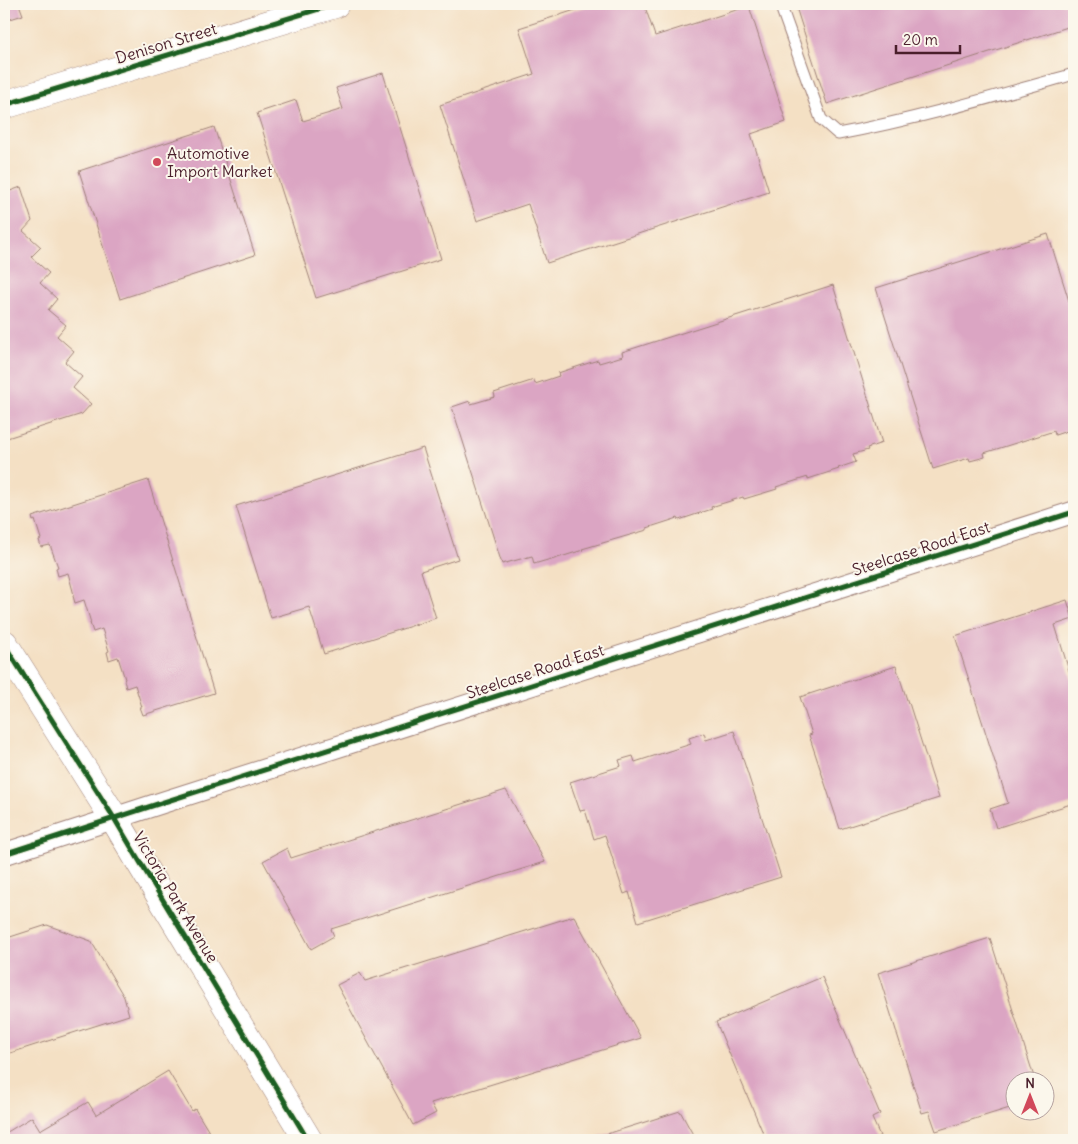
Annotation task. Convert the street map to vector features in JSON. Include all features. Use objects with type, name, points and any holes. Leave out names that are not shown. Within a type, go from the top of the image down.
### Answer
[{"type":"street","name":"Denison Street","points":[[4,105],[335,4]]},
{"type":"street","name":"Steelcase Road East","points":[[4,854],[1074,512]]},
{"type":"street","name":"Victoria Park Avenue","points":[[4,644],[114,818],[308,1140]]},
{"type":"lane","points":[[780,4],[821,119],[838,134],[882,126],[1074,74]]},
{"type":"building","points":[[4,4],[19,4],[23,15],[4,21]]},
{"type":"building","points":[[594,4],[644,4],[655,36],[749,6],[786,122],[751,134],[769,192],[547,263],[528,204],[477,221],[440,105],[534,74],[519,28]]},
{"type":"building","points":[[795,4],[1074,4],[1074,25],[827,104]]},
{"type":"building","points":[[383,73],[441,259],[316,298],[257,113],[296,100],[303,121],[343,109],[336,88]]},
{"type":"building","points":[[214,127],[255,255],[120,299],[79,171]]},
{"type":"building","points":[[21,187],[32,221],[23,231],[41,247],[31,257],[49,273],[40,283],[57,299],[48,310],[66,325],[57,336],[74,351],[65,362],[82,377],[73,388],[91,404],[82,414],[4,439],[4,191]]},
{"type":"building","points":[[1048,234],[1074,317],[1074,424],[1068,425],[1070,430],[1055,435],[1054,431],[984,453],[985,457],[970,461],[969,458],[933,469],[876,288]]},
{"type":"building","points":[[833,285],[882,443],[867,448],[868,450],[853,454],[856,462],[808,479],[808,477],[776,487],[777,489],[711,507],[712,509],[679,520],[678,518],[647,528],[647,530],[551,560],[534,564],[532,556],[502,564],[452,407],[470,401],[471,404],[495,397],[494,393],[534,380],[535,384],[559,376],[558,373],[598,360],[599,363],[623,356],[622,352]]},
{"type":"building","points":[[423,448],[458,559],[421,571],[436,618],[324,654],[309,607],[271,618],[236,506]]},
{"type":"building","points":[[148,480],[214,693],[143,715],[135,685],[126,688],[118,657],[109,660],[107,652],[109,651],[102,629],[93,632],[84,600],[75,603],[68,573],[58,576],[56,568],[58,567],[50,545],[41,547],[39,540],[41,539],[35,520],[33,521],[32,517]]},
{"type":"building","points":[[1067,600],[1073,619],[1055,625],[1074,687],[1074,803],[996,828],[990,809],[1008,803],[955,636]]},
{"type":"building","points":[[896,666],[939,798],[840,829],[809,735],[812,734],[800,697]]},
{"type":"building","points":[[734,731],[781,877],[638,922],[629,892],[624,894],[605,835],[594,839],[585,810],[580,811],[570,782],[621,766],[619,760],[633,756],[635,762],[691,744],[689,738],[704,733],[706,740]]},
{"type":"building","points":[[506,790],[545,862],[331,929],[334,936],[311,949],[263,861],[287,848],[291,858]]},
{"type":"building","points":[[574,916],[641,1038],[431,1103],[436,1113],[413,1125],[337,985],[360,973],[365,981]]},
{"type":"building","points":[[47,925],[91,941],[124,997],[129,1015],[4,1055],[4,939]]},
{"type":"building","points":[[990,938],[1032,1072],[1006,1072],[1006,1109],[936,1131],[929,1111],[922,1113],[878,973]]},
{"type":"building","points":[[822,977],[880,1114],[872,1118],[880,1136],[874,1140],[766,1140],[716,1022]]},
{"type":"building","points":[[168,1071],[192,1111],[195,1109],[214,1140],[4,1140],[4,1134],[32,1117],[40,1130],[88,1102],[96,1115]]},
{"type":"building","points":[[680,1111],[696,1140],[588,1140]]},
{"type":"cycle path","points":[[4,105],[335,4]]},
{"type":"cycle path","points":[[4,854],[1074,512]]},
{"type":"cycle path","points":[[4,644],[114,818],[308,1140]]},
{"type":"place","name":"Automotive Import Market","points":[[157,162]]}]
